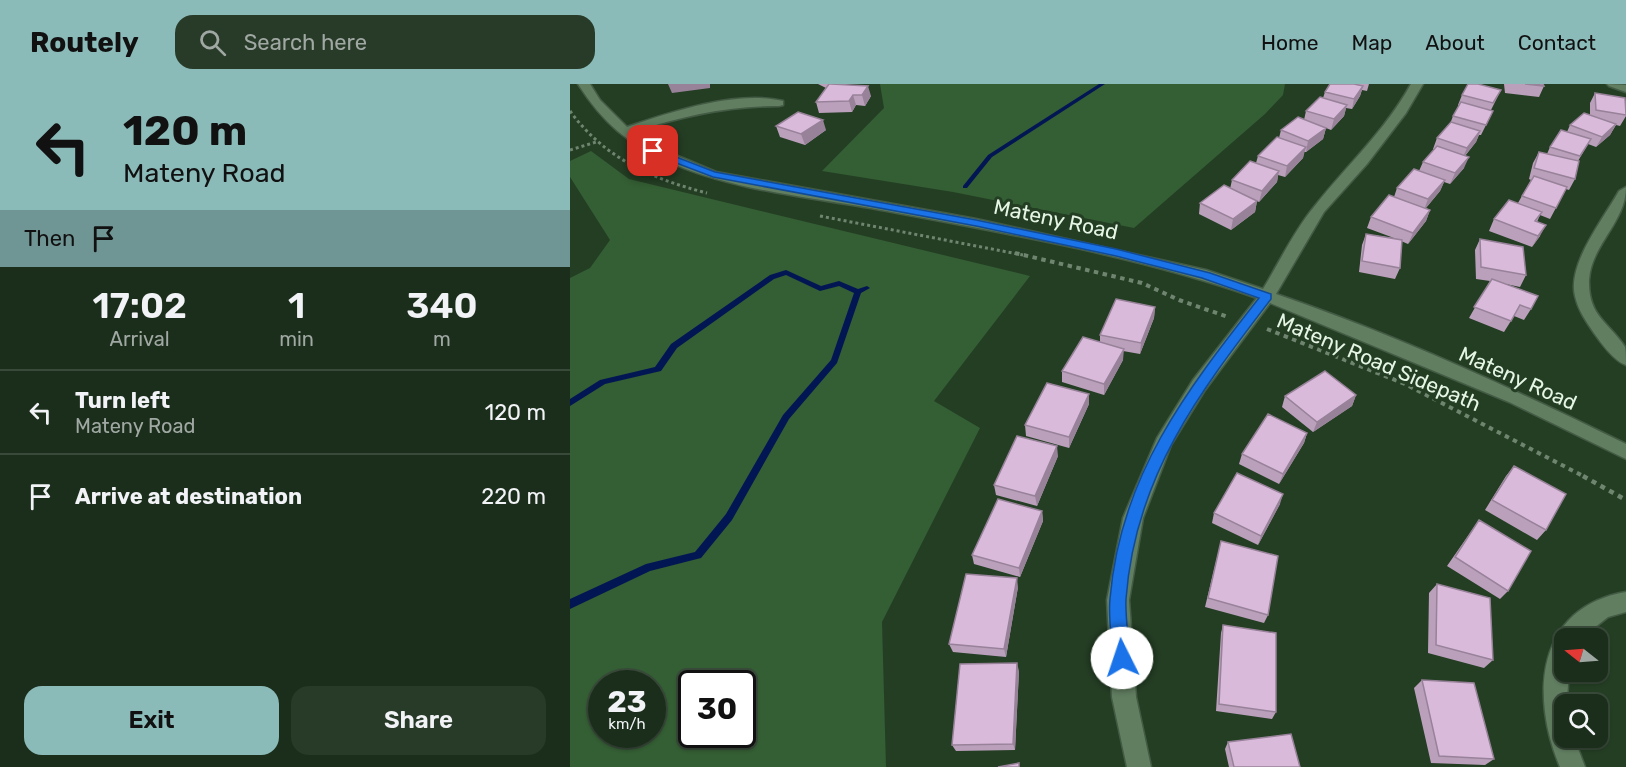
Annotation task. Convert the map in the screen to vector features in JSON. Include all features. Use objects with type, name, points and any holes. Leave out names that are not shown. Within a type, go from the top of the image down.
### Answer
[{"type":"street","points":[[1139,767],[1124,697],[1118,600],[1132,518],[1163,443],[1198,385],[1267,297],[1318,210],[1370,153],[1402,111],[1417,84]]},
{"type":"street","points":[[1613,84],[1626,89]]},
{"type":"street","points":[[570,90],[585,85]]},
{"type":"street","name":"Mateny Road","points":[[585,85],[599,107],[623,132],[674,161],[713,174],[976,223],[1206,275],[1312,312],[1515,397],[1626,452]]},
{"type":"street","points":[[623,132],[672,115],[712,105],[738,102],[779,104]]},
{"type":"street","points":[[1626,191],[1582,268],[1579,288],[1586,310],[1603,337],[1626,359]]},
{"type":"street","points":[[1576,628],[1608,604],[1626,602]]},
{"type":"street","points":[[1555,682],[1557,717],[1573,767]]},
{"type":"path","points":[[570,111],[596,142],[636,170],[712,194]]},
{"type":"path","points":[[570,150],[596,142]]},
{"type":"path","name":"Mateny Road Sidepath","points":[[819,216],[1055,261],[1143,283],[1179,300],[1287,336],[1431,398],[1537,450],[1626,500]]},
{"type":"green space","points":[[880,84],[1285,84],[1283,95],[1265,114],[1134,228],[953,192],[822,171],[884,108]]},
{"type":"green space","points":[[591,151],[629,179],[1030,276],[934,401],[980,428],[882,622],[886,767],[570,767],[570,278],[590,268],[610,240],[570,177],[570,161]]},
{"type":"building","points":[[829,84],[868,86],[862,95],[853,95],[849,101],[816,102]]},
{"type":"building","points":[[1330,84],[1363,86],[1354,99],[1325,92]]},
{"type":"building","points":[[1468,84],[1501,90],[1493,103],[1462,95]]},
{"type":"building","points":[[1595,93],[1625,98],[1626,115],[1596,110]]},
{"type":"building","points":[[1320,97],[1347,105],[1334,119],[1306,111]]},
{"type":"building","points":[[1461,102],[1493,111],[1486,125],[1453,116]]},
{"type":"building","points":[[798,112],[823,120],[801,134],[776,126]]},
{"type":"building","points":[[1584,113],[1616,124],[1602,137],[1570,125]]},
{"type":"building","points":[[1298,117],[1326,128],[1308,141],[1281,130]]},
{"type":"building","points":[[1451,122],[1480,131],[1467,148],[1437,138]]},
{"type":"building","points":[[1561,130],[1591,139],[1580,156],[1550,147]]},
{"type":"building","points":[[1277,137],[1306,147],[1287,166],[1258,156]]},
{"type":"building","points":[[1437,146],[1469,157],[1455,173],[1423,162]]},
{"type":"building","points":[[1539,152],[1579,161],[1575,179],[1534,168]]},
{"type":"building","points":[[1250,161],[1279,171],[1262,191],[1232,180]]},
{"type":"building","points":[[1414,169],[1445,180],[1428,199],[1397,188]]},
{"type":"building","points":[[1534,176],[1567,187],[1556,208],[1522,196]]},
{"type":"building","points":[[1224,185],[1257,201],[1233,219],[1200,203]]},
{"type":"building","points":[[1389,195],[1430,210],[1413,233],[1371,217]]},
{"type":"building","points":[[1509,200],[1542,212],[1535,221],[1546,225],[1538,236],[1494,219]]},
{"type":"building","points":[[1366,234],[1402,240],[1400,268],[1362,261]]},
{"type":"building","points":[[1480,239],[1523,247],[1526,275],[1481,267]]},
{"type":"building","points":[[1492,279],[1538,296],[1531,309],[1520,305],[1511,321],[1474,307]]},
{"type":"building","points":[[1116,299],[1155,307],[1141,343],[1100,335]]},
{"type":"building","points":[[1083,337],[1124,349],[1104,384],[1062,371]]},
{"type":"building","points":[[1325,371],[1356,395],[1317,422],[1285,396]]},
{"type":"building","points":[[1047,383],[1089,394],[1069,437],[1025,425]]},
{"type":"building","points":[[1268,414],[1307,433],[1283,474],[1242,454]]},
{"type":"building","points":[[1017,436],[1057,446],[1035,496],[994,485]]},
{"type":"building","points":[[1514,466],[1566,494],[1546,530],[1492,500]]},
{"type":"building","points":[[1237,473],[1283,494],[1261,536],[1214,513]]},
{"type":"building","points":[[998,499],[1042,511],[1019,568],[972,555]]},
{"type":"building","points":[[1479,520],[1531,551],[1508,591],[1455,557]]},
{"type":"building","points":[[1221,541],[1278,556],[1268,615],[1208,598]]},
{"type":"building","points":[[966,574],[1017,578],[1004,649],[949,644]]},
{"type":"building","points":[[1437,584],[1490,598],[1493,660],[1436,645]]},
{"type":"building","points":[[1223,625],[1276,633],[1276,712],[1219,704]]},
{"type":"building","points":[[1017,663],[1013,744],[952,745],[960,664]]},
{"type":"building","points":[[1422,680],[1474,683],[1494,759],[1439,756]]},
{"type":"building","points":[[1291,734],[1300,767],[1234,767],[1228,742]]},
{"type":"building","points":[[1019,763],[1019,767],[998,767]]},
{"type":"waterway","points":[[965,187],[990,156],[1102,84]]},
{"type":"waterway","points":[[570,403],[603,382],[658,369],[674,346],[772,277],[786,272],[820,289],[839,283],[858,292]]},
{"type":"waterway","points":[[858,292],[867,288]]},
{"type":"waterway","points":[[570,604],[649,567],[698,555],[729,517],[786,417],[834,361],[858,292]]},
{"type":"route","points":[[653,151],[674,161],[713,174],[976,223],[1116,253],[1206,275],[1267,297],[1198,385],[1163,443],[1132,518],[1118,600],[1122,658]]}]
